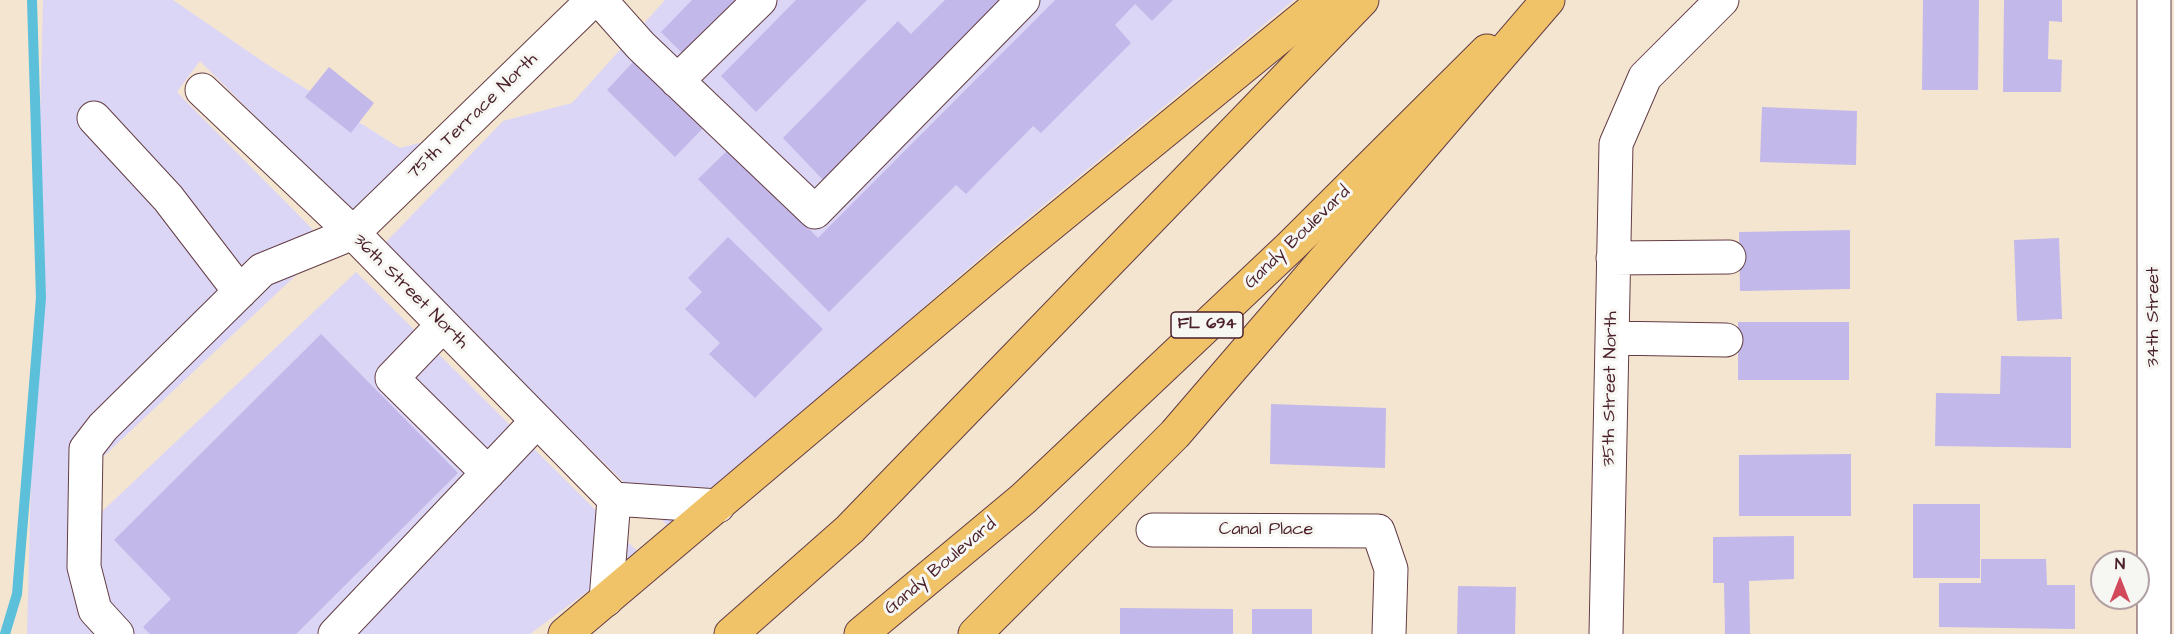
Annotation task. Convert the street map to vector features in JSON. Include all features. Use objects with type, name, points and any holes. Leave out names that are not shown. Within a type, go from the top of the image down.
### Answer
[{"type":"main road","points":[[565,634],[1012,256],[1325,0]]},
{"type":"main road","points":[[731,634],[850,529],[1362,0]]},
{"type":"main road","name":"Gandy Boulevard","points":[[861,634],[1023,499],[1291,246],[1538,0]]},
{"type":"main road","points":[[975,634],[1175,434],[1548,0]]},
{"type":"street","name":"75th Terrace North","points":[[352,233],[593,0]]},
{"type":"street","points":[[600,0],[641,46],[815,212],[1023,0]]},
{"type":"street","points":[[677,81],[760,0]]},
{"type":"street","name":"35th Street North","points":[[1606,634],[1616,144],[1645,77],[1722,0]]},
{"type":"street","name":"34th Street","points":[[2154,0],[2154,634]]},
{"type":"street","name":"36th Street North","points":[[202,90],[352,233],[614,499]]},
{"type":"street","points":[[94,118],[168,198],[240,292]]},
{"type":"street","points":[[117,634],[95,610],[84,567],[86,449],[103,426],[262,270],[352,233]]},
{"type":"street","points":[[1613,258],[1729,257]]},
{"type":"street","points":[[443,325],[392,378],[488,473]]},
{"type":"street","points":[[1612,338],[1726,340]]},
{"type":"street","points":[[335,634],[537,421]]},
{"type":"street","points":[[606,600],[614,499],[718,506]]},
{"type":"street","name":"Canal Place","points":[[1153,530],[1378,531],[1391,569],[1389,634]]},
{"type":"shaded area","points":[[43,0],[173,0],[265,63],[400,148],[431,140],[356,218],[200,61],[177,92],[328,245],[71,487],[95,518],[356,272],[639,553],[530,634],[27,634]]},
{"type":"shaded area","points":[[665,0],[1294,0],[1001,240],[670,528],[383,245],[503,121],[572,103]]},
{"type":"building","points":[[692,0],[742,0],[686,57],[661,32]]},
{"type":"building","points":[[796,0],[867,0],[756,112],[721,76]]},
{"type":"building","points":[[945,0],[1005,0],[825,182],[783,138],[898,21],[911,34]]},
{"type":"building","points":[[1055,0],[1173,0],[1152,21],[1135,4],[1115,25],[1131,43],[1041,133],[1033,126],[966,194],[956,185],[829,312],[698,179],[730,148],[818,238]]},
{"type":"building","points":[[1923,0],[1979,0],[1978,90],[1922,90]]},
{"type":"building","points":[[2004,0],[2062,0],[2062,22],[2049,21],[2048,59],[2062,60],[2061,92],[2003,92]]},
{"type":"building","points":[[635,60],[704,127],[675,157],[607,90]]},
{"type":"building","points":[[329,67],[374,103],[351,133],[305,97]]},
{"type":"building","points":[[1762,107],[1857,111],[1856,165],[1760,162]]},
{"type":"building","points":[[1850,230],[1850,289],[1740,291],[1739,232]]},
{"type":"building","points":[[728,237],[823,329],[755,398],[709,354],[720,343],[685,309],[702,292],[688,278]]},
{"type":"building","points":[[2059,238],[2062,319],[2017,321],[2014,240]]},
{"type":"building","points":[[1738,322],[1849,322],[1849,380],[1738,380]]},
{"type":"building","points":[[321,334],[458,473],[296,634],[150,634],[143,627],[171,599],[114,540]]},
{"type":"building","points":[[2001,356],[2071,357],[2071,448],[1935,446],[1936,393],[2000,394]]},
{"type":"building","points":[[1271,404],[1386,408],[1385,468],[1270,464]]},
{"type":"building","points":[[1851,454],[1851,516],[1739,516],[1739,455]]},
{"type":"building","points":[[1913,504],[1980,504],[1980,578],[1913,578]]},
{"type":"building","points":[[1794,536],[1794,579],[1749,581],[1750,634],[1725,634],[1724,583],[1713,583],[1713,537]]},
{"type":"building","points":[[1981,559],[2046,559],[2047,585],[2075,585],[2075,629],[1939,627],[1939,583],[1981,583]]},
{"type":"building","points":[[1458,586],[1516,587],[1515,634],[1457,634]]},
{"type":"building","points":[[1120,608],[1233,609],[1233,634],[1120,634]]},
{"type":"building","points":[[1252,609],[1312,609],[1312,634],[1252,634]]},
{"type":"waterway","points":[[5,634],[17,594],[41,298],[32,0]]}]
